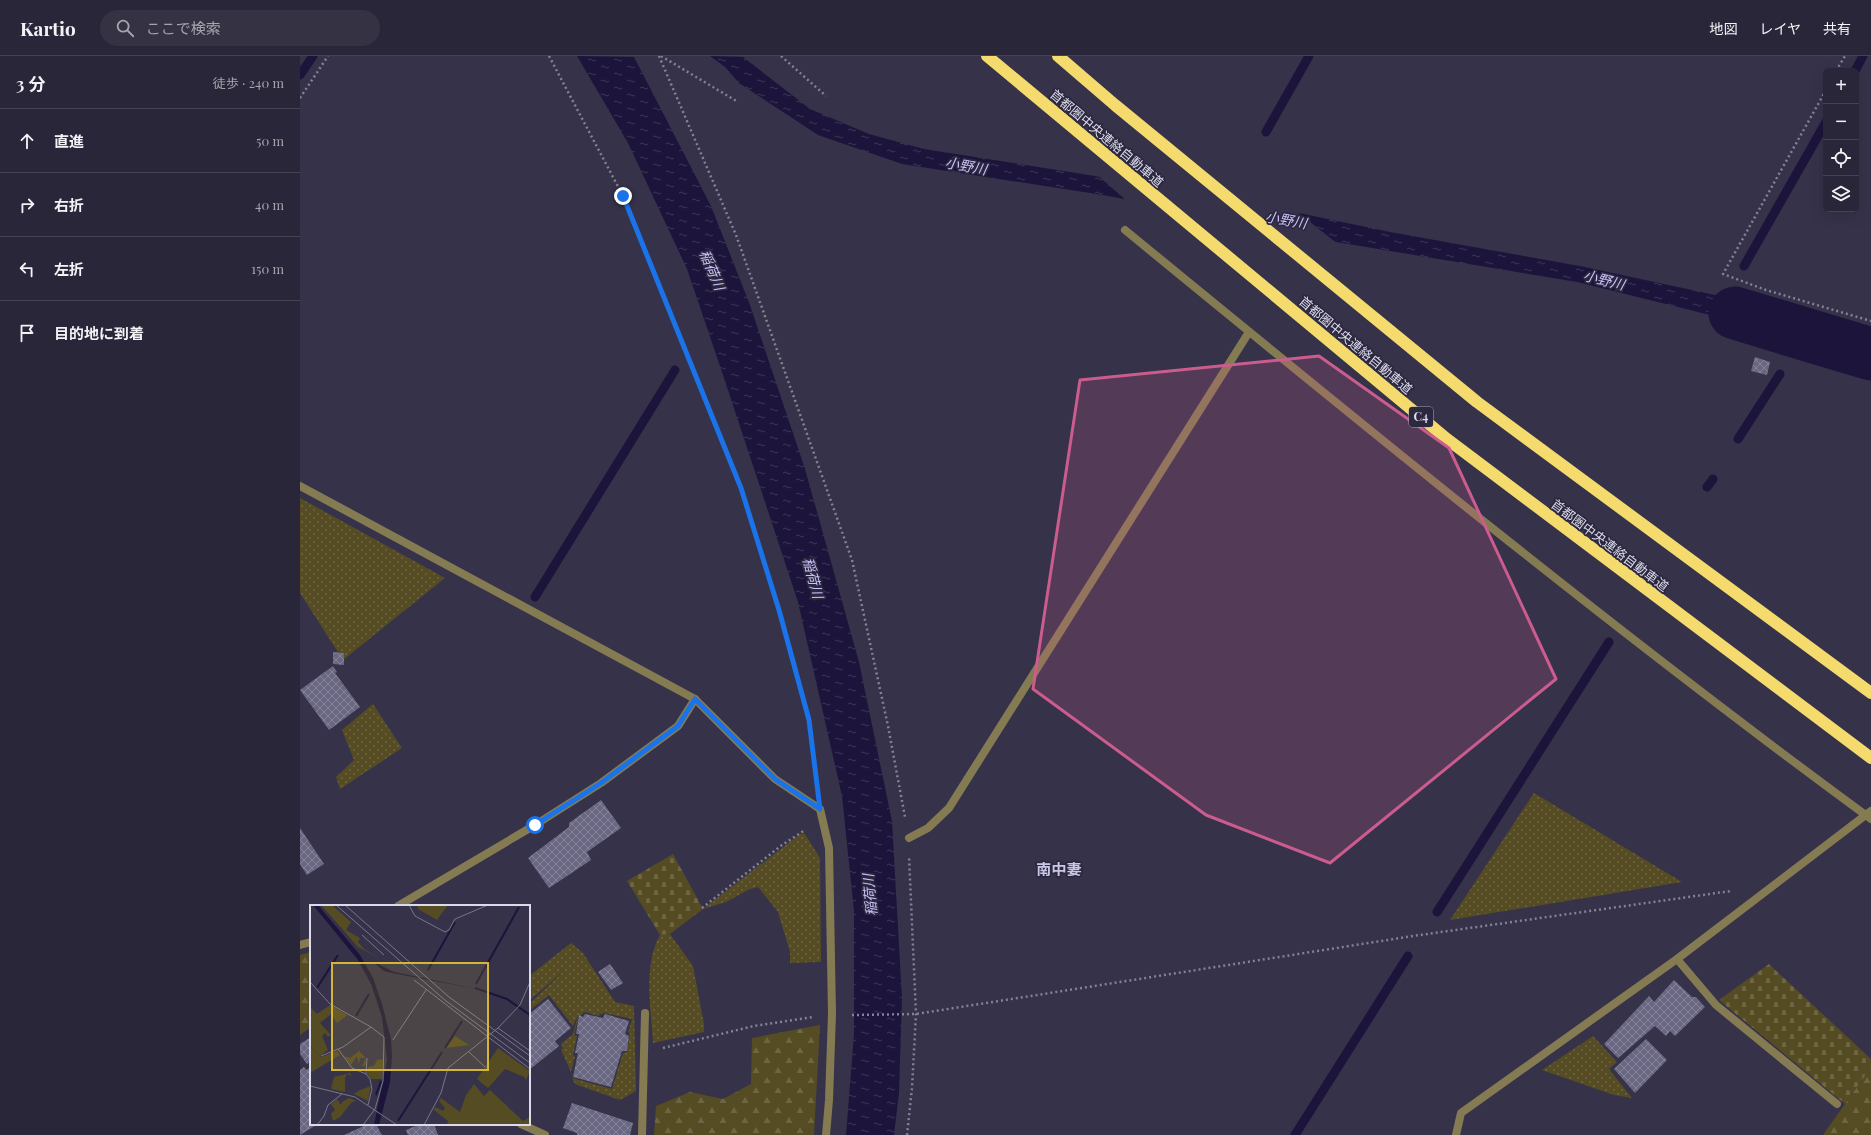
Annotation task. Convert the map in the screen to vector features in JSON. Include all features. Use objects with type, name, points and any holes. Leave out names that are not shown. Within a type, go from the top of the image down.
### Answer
[{"type":"highway","name":"首都圏中央連絡自動車道","points":[[987,56],[1447,439],[1871,758]]},
{"type":"highway","points":[[1058,56],[1115,105],[1477,402],[1871,693]]},
{"type":"street","points":[[1125,230],[1557,580],[1869,815],[1772,886],[1677,959],[1461,1113],[1456,1135]]},
{"type":"street","points":[[909,838],[928,828],[949,808],[1249,332]]},
{"type":"street","points":[[300,486],[695,699],[775,779],[820,809],[829,848],[832,1014],[829,1100],[826,1135]]},
{"type":"street","points":[[400,905],[535,825],[601,783],[678,726],[695,699]]},
{"type":"street","points":[[300,945],[310,942]]},
{"type":"street","points":[[1677,959],[1716,1005],[1837,1104]]},
{"type":"street","points":[[642,1135],[645,1012]]},
{"type":"street","points":[[523,1125],[545,1135]]},
{"type":"path","points":[[300,98],[328,56]]},
{"type":"path","points":[[550,56],[623,196],[741,488],[779,610],[809,720],[820,809]]},
{"type":"path","points":[[660,56],[738,102]]},
{"type":"path","points":[[660,56],[736,235],[852,560],[888,726],[909,838],[916,1014],[912,1088],[907,1135]]},
{"type":"path","points":[[781,56],[826,96]]},
{"type":"path","points":[[1838,68],[1845,56]]},
{"type":"path","points":[[1823,95],[1723,274],[1766,290],[1871,321]]},
{"type":"path","points":[[702,908],[782,845],[822,818]]},
{"type":"path","points":[[848,1015],[916,1014],[1413,936],[1733,891]]},
{"type":"path","points":[[644,1050],[668,1047],[754,1026],[832,1014]]},
{"type":"highlighted area","points":[[1319,356],[1449,448],[1556,679],[1330,863],[1206,815],[1033,689],[1080,380]]},
{"type":"green space","points":[[300,498],[445,578],[343,660],[300,593]]},
{"type":"green space","points":[[373,704],[402,748],[340,789],[336,777],[354,760],[342,730]]},
{"type":"green space","points":[[1534,793],[1682,882],[1450,920]]},
{"type":"green space","points":[[800,834],[805,834],[820,858],[821,962],[790,963],[790,952],[778,912],[758,887],[750,889],[726,902],[703,909]]},
{"type":"green space","points":[[673,854],[703,909],[670,934],[660,935],[627,881]]},
{"type":"green space","points":[[670,934],[693,966],[704,1024],[704,1032],[653,1043],[649,988],[651,960],[660,935]]},
{"type":"green space","points":[[571,943],[583,953],[615,1002],[634,1006],[636,1091],[620,1100],[575,1084],[572,1078],[612,1089],[623,1053],[627,1052],[630,1033],[628,1032],[632,1019],[604,1013],[600,1014],[599,1016],[584,1012],[582,1015],[579,1015],[574,1035],[577,1036],[573,1055],[575,1056],[571,1072],[561,1050],[563,1048],[561,1044],[573,1034],[578,1015],[573,1026],[549,995],[530,1010],[530,1003],[566,969],[530,1000],[530,975]]},
{"type":"green space","points":[[310,952],[310,1028],[300,1035],[300,955]]},
{"type":"green space","points":[[1769,964],[1871,1059],[1871,1067],[1845,1104],[1719,1000]]},
{"type":"green space","points":[[820,1025],[814,1135],[654,1135],[656,1106],[690,1092],[723,1099],[751,1084],[752,1038]]},
{"type":"green space","points":[[1593,1036],[1617,1062],[1609,1069],[1632,1098],[1614,1095],[1542,1070]]},
{"type":"green space","points":[[1871,1067],[1871,1135],[1823,1135]]},
{"type":"water","name":"稲荷川","points":[[577,56],[634,57],[711,206],[750,305],[805,469],[859,662],[892,821],[902,998],[899,1093],[894,1135],[846,1135],[854,1034],[854,911],[842,796],[798,602],[687,269],[628,143]]},
{"type":"water","points":[[710,56],[743,57],[810,109],[869,134],[924,149],[1089,175],[1275,208],[1390,232],[1580,266],[1734,299],[1735,305],[1807,326],[1802,342],[1718,317],[1577,282],[1276,232],[1218,217],[1103,195],[902,164],[818,135],[739,83],[725,67]]},
{"type":"pier","points":[[1096,174],[1296,211],[1338,244],[1276,234],[1218,219],[1128,202]]},
{"type":"building","points":[[1755,357],[1770,362],[1767,375],[1751,371]]},
{"type":"building","points":[[333,652],[344,653],[344,665],[333,664]]},
{"type":"building","points":[[333,666],[337,672],[335,673],[360,707],[329,730],[300,690]]},
{"type":"building","points":[[601,800],[621,828],[587,852],[591,860],[549,888],[528,858],[569,827],[569,823]]},
{"type":"building","points":[[300,828],[324,864],[307,875],[300,864]]},
{"type":"building","points":[[610,964],[623,983],[611,990],[598,972]]},
{"type":"building","points":[[1674,980],[1692,997],[1696,997],[1705,1007],[1675,1036],[1670,1031],[1666,1036],[1655,1026],[1618,1058],[1604,1044],[1649,996],[1654,1002]]},
{"type":"building","points":[[548,999],[571,1028],[555,1041],[559,1046],[530,1069],[530,1013]]},
{"type":"building","points":[[585,1014],[603,1018],[605,1014],[629,1021],[625,1034],[629,1036],[627,1051],[622,1051],[611,1087],[573,1077],[578,1053],[575,1053],[579,1034],[576,1034],[579,1015],[583,1017]]},
{"type":"building","points":[[310,1038],[310,1062],[307,1064],[300,1054],[300,1044]]},
{"type":"building","points":[[1646,1039],[1667,1060],[1635,1093],[1614,1069]]},
{"type":"building","points":[[304,1067],[306,1070],[310,1068],[310,1125],[316,1125],[300,1135],[300,1070]]},
{"type":"building","points":[[572,1103],[633,1123],[630,1135],[577,1135],[577,1133],[563,1128]]},
{"type":"building","points":[[366,1125],[377,1125],[382,1135],[344,1135]]},
{"type":"building","points":[[418,1125],[434,1125],[438,1135],[408,1135],[406,1130]]},
{"type":"waterway","points":[[300,75],[313,56]]},
{"type":"waterway","points":[[1266,132],[1309,56]]},
{"type":"waterway","points":[[1857,68],[1863,56]]},
{"type":"waterway","points":[[1744,266],[1823,127]]},
{"type":"waterway","name":"小野川","points":[[1735,313],[1871,354]]},
{"type":"waterway","points":[[535,597],[675,370]]},
{"type":"waterway","points":[[1738,439],[1780,374]]},
{"type":"waterway","points":[[1707,487],[1713,479]]},
{"type":"waterway","points":[[1437,912],[1609,642]]},
{"type":"waterway","points":[[1295,1135],[1408,956]]},
{"type":"district","name":"南中妻","points":[[1059,870]]},
{"type":"route","points":[[535,825],[601,783],[678,726],[688,713],[695,699],[775,779],[820,809],[809,720],[779,610],[741,488],[623,196]]}]
